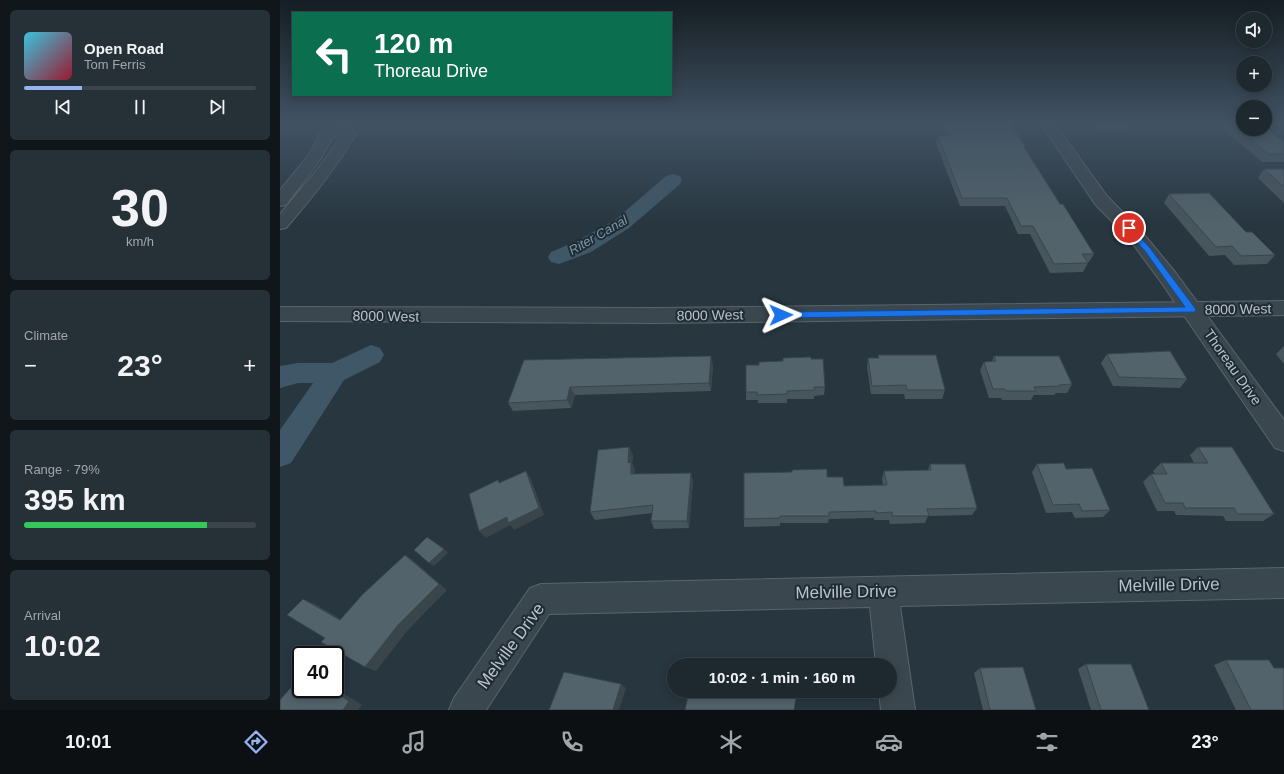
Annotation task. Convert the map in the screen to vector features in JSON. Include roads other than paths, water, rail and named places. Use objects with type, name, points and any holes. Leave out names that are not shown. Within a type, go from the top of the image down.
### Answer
[{"type":"street","points":[[280,201],[315,157]]},
{"type":"street","points":[[280,224],[336,157]]},
{"type":"street","name":"Thoreau Drive","points":[[1071,157],[1101,200],[1136,236],[1192,310],[1284,440]]},
{"type":"street","name":"8000 West","points":[[280,314],[434,317],[655,316],[1284,308]]},
{"type":"street","name":"Melville Drive","points":[[466,710],[540,599],[1284,583]]},
{"type":"street","points":[[883,591],[898,710]]},
{"type":"waterway","name":"Riter Canal","points":[[559,257],[583,247],[622,224],[673,180]]},
{"type":"waterway","name":"Riter Canal","points":[[335,373],[371,355]]},
{"type":"waterway","points":[[280,377],[298,373],[335,373]]},
{"type":"waterway","name":"Riter Canal","points":[[280,454],[335,373]]}]
